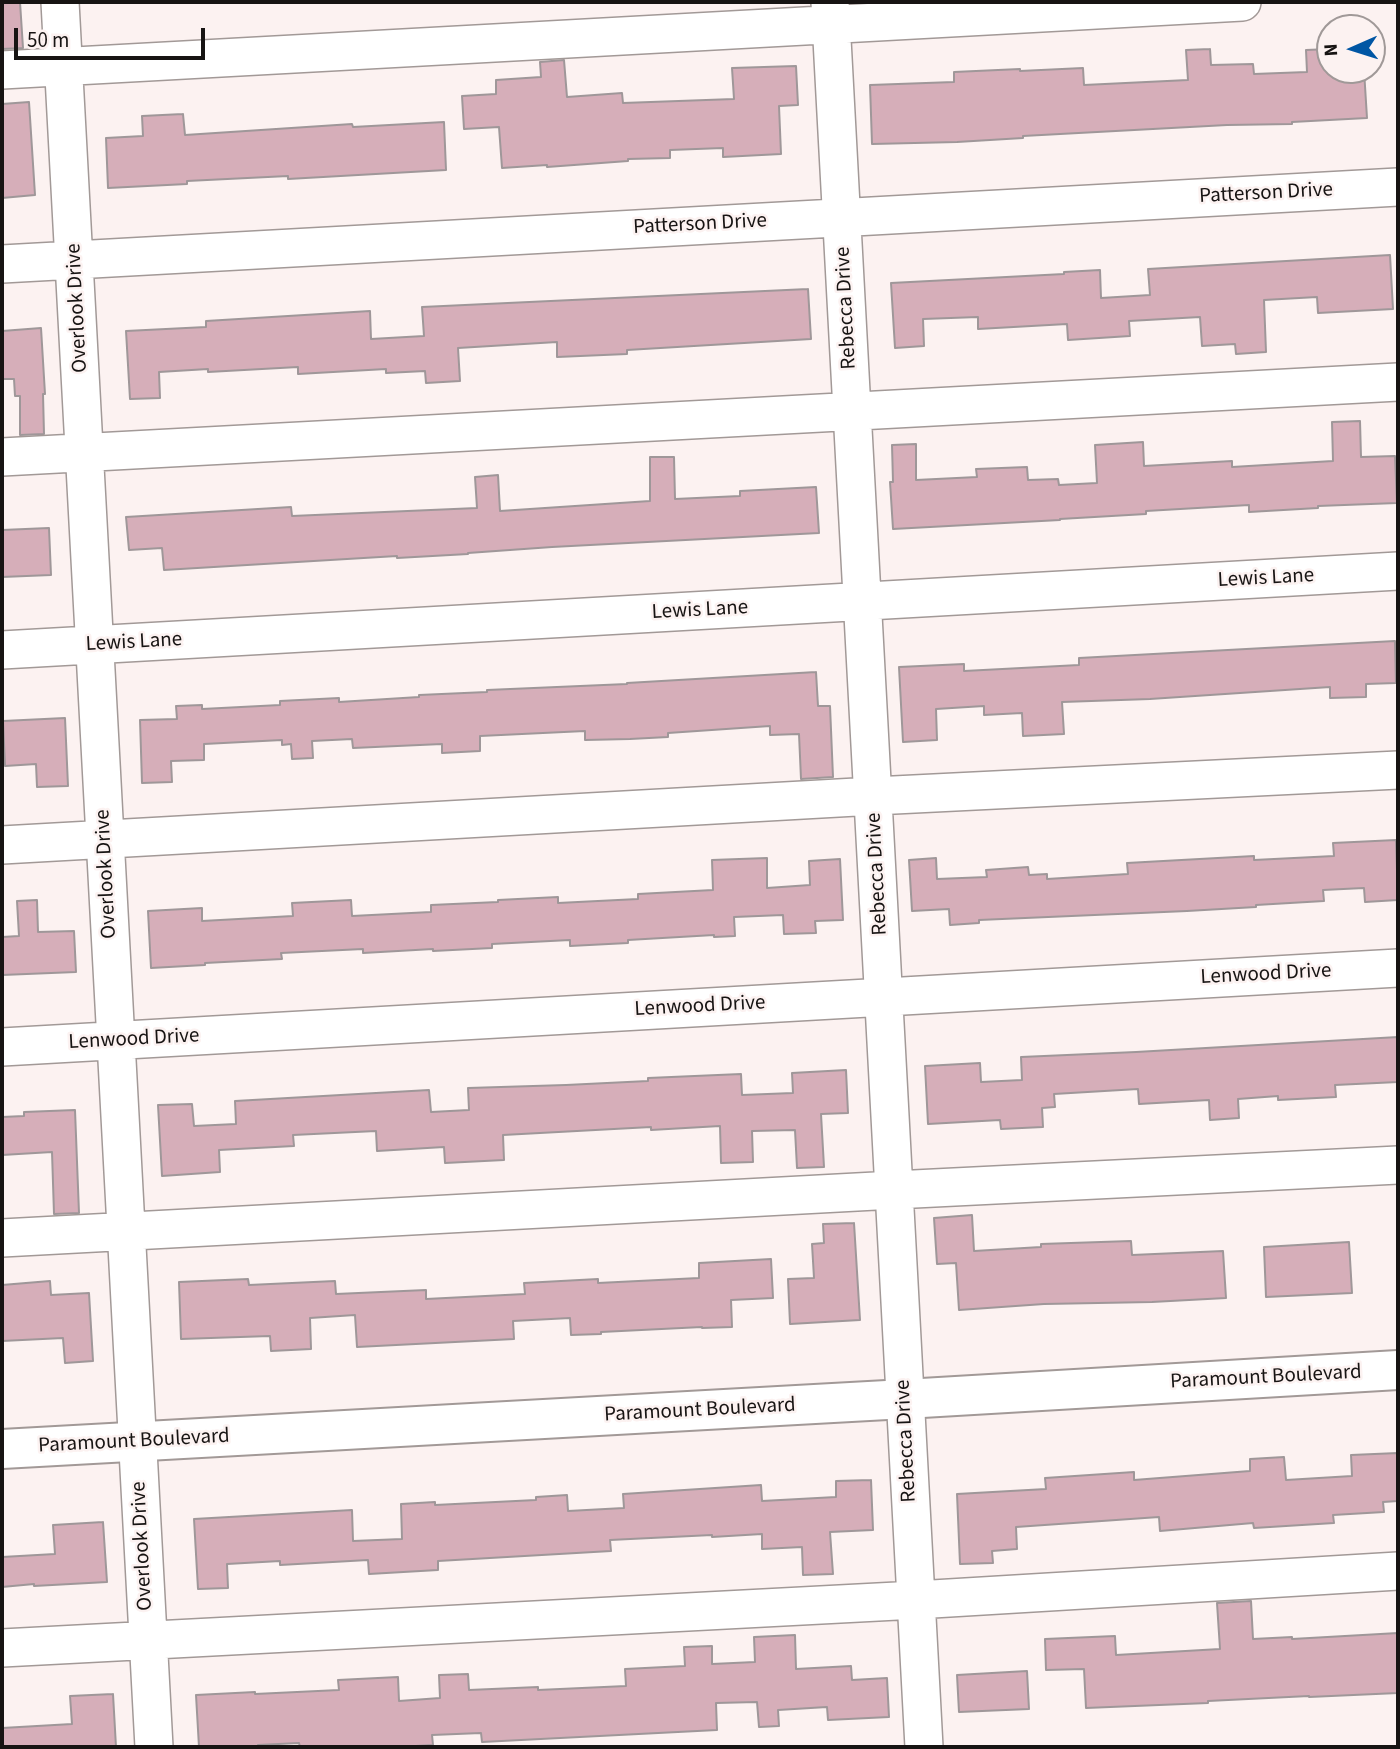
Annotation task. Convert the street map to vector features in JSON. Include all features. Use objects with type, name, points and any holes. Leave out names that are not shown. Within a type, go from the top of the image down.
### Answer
[{"type":"main road","name":"Paramount Boulevard","points":[[2,1449],[1398,1370]]},
{"type":"street","name":"Overlook Drive","points":[[60,2],[154,1747]]},
{"type":"street","points":[[2,70],[831,14],[1242,2]]},
{"type":"street","name":"Rebecca Drive","points":[[831,14],[923,1747]]},
{"type":"street","name":"Patterson Drive","points":[[2,264],[1398,187]]},
{"type":"street","points":[[2,457],[1398,382]]},
{"type":"street","name":"Lewis Lane","points":[[2,650],[1398,571]]},
{"type":"street","points":[[2,845],[1398,769]]},
{"type":"street","name":"Lenwood Drive","points":[[2,1047],[1398,968]]},
{"type":"street","points":[[2,1238],[1398,1165]]},
{"type":"street","points":[[2,1648],[916,1600],[1398,1571]]},
{"type":"building","points":[[2,2],[20,2],[23,48],[2,49]]},
{"type":"building","points":[[1210,49],[1211,65],[1253,64],[1254,74],[1307,72],[1306,50],[1316,50],[1316,84],[1365,84],[1367,118],[1023,136],[957,142],[872,144],[870,85],[954,82],[954,72],[1083,68],[1084,85],[1188,80],[1186,50]]},
{"type":"building","points":[[564,60],[567,97],[622,93],[623,103],[734,99],[732,68],[796,66],[798,105],[779,106],[781,154],[723,157],[723,148],[670,150],[670,158],[502,168],[499,127],[464,129],[462,96],[496,94],[496,80],[541,77],[540,62]]},
{"type":"building","points":[[29,102],[35,195],[2,198],[2,104]]},
{"type":"building","points":[[183,114],[185,135],[352,124],[353,127],[444,122],[446,170],[288,179],[288,176],[187,181],[187,184],[108,188],[106,138],[143,136],[142,116]]},
{"type":"building","points":[[1390,255],[1393,309],[1318,313],[1317,297],[1264,300],[1266,352],[1236,354],[1235,344],[1202,346],[1200,317],[1129,321],[1130,336],[1068,340],[1067,324],[978,329],[978,317],[923,319],[924,346],[895,348],[891,283],[1100,270],[1101,298],[1150,295],[1148,269]]},
{"type":"building","points":[[808,289],[811,339],[557,357],[557,342],[458,348],[460,381],[426,383],[425,371],[386,373],[386,369],[298,374],[298,367],[159,372],[160,398],[130,399],[126,331],[206,327],[206,321],[370,311],[371,339],[424,336],[422,307]]},
{"type":"building","points":[[41,328],[45,394],[44,434],[20,435],[20,396],[15,396],[14,379],[2,379],[2,331]]},
{"type":"building","points":[[1360,421],[1361,457],[1395,456],[1397,503],[1249,512],[1249,505],[1146,511],[1146,514],[1060,520],[893,529],[890,482],[893,482],[892,445],[916,444],[916,480],[977,477],[976,469],[1027,467],[1028,480],[1058,479],[1059,485],[1097,483],[1095,445],[1143,442],[1144,466],[1232,461],[1232,467],[1333,461],[1332,422]]},
{"type":"building","points":[[650,457],[674,457],[675,499],[740,496],[740,491],[816,487],[819,533],[164,570],[162,548],[129,550],[126,517],[291,507],[292,516],[477,508],[475,477],[498,475],[500,511],[650,501]]},
{"type":"building","points":[[49,528],[51,575],[2,577],[2,530]]},
{"type":"building","points":[[1395,641],[1396,683],[1366,684],[1366,697],[1330,698],[1330,687],[1062,702],[1064,734],[1023,736],[1022,713],[984,715],[984,706],[936,709],[937,740],[903,742],[899,667],[964,664],[964,671],[1079,665],[1079,658]]},
{"type":"building","points":[[816,672],[818,706],[830,706],[833,777],[801,779],[799,734],[770,735],[770,726],[668,733],[668,737],[630,739],[585,740],[585,731],[480,736],[480,751],[442,753],[442,744],[353,748],[352,739],[312,741],[313,758],[292,759],[291,744],[282,745],[282,740],[204,744],[204,760],[171,761],[172,782],[142,783],[140,720],[177,719],[176,706],[202,705],[202,709],[280,705],[280,701],[339,698],[339,702],[487,690]]},
{"type":"building","points":[[65,718],[68,786],[37,787],[36,764],[5,766],[3,721]]},
{"type":"building","points":[[1396,840],[1398,900],[1365,902],[1364,888],[1323,890],[1324,901],[1187,911],[979,920],[979,923],[950,925],[949,909],[912,911],[909,860],[936,858],[937,879],[987,877],[986,870],[1028,867],[1029,875],[1047,874],[1047,879],[1128,874],[1127,863],[1254,856],[1254,860],[1334,856],[1333,843]]},
{"type":"building","points":[[767,858],[767,888],[810,885],[809,861],[840,859],[843,920],[815,921],[816,933],[784,934],[783,915],[734,917],[735,936],[628,940],[628,943],[570,946],[570,940],[492,944],[492,948],[433,951],[363,953],[363,949],[281,953],[282,959],[151,968],[148,911],[202,908],[202,921],[293,916],[292,903],[351,900],[352,916],[431,912],[431,905],[498,900],[558,897],[558,903],[638,899],[638,894],[713,890],[712,860]]},
{"type":"building","points":[[37,900],[38,932],[74,931],[76,972],[2,975],[2,937],[19,936],[17,901]]},
{"type":"building","points":[[1398,1037],[1398,1082],[1335,1085],[1336,1097],[1278,1100],[1278,1096],[1238,1099],[1239,1118],[1210,1120],[1209,1100],[1139,1104],[1138,1089],[1054,1094],[1055,1107],[1042,1108],[1043,1127],[1001,1129],[1000,1120],[928,1124],[925,1066],[980,1063],[981,1082],[1022,1080],[1021,1057]]},
{"type":"building","points":[[846,1070],[848,1113],[821,1114],[824,1167],[797,1168],[795,1130],[752,1131],[753,1162],[721,1163],[720,1126],[503,1135],[504,1160],[445,1163],[444,1147],[377,1151],[376,1131],[293,1135],[294,1146],[219,1150],[220,1172],[162,1176],[158,1105],[192,1104],[194,1126],[236,1124],[235,1101],[429,1090],[431,1112],[469,1110],[468,1088],[648,1081],[648,1078],[741,1074],[742,1095],[793,1093],[792,1073]]},
{"type":"building","points":[[75,1110],[79,1213],[54,1214],[52,1152],[2,1155],[2,1117],[24,1116],[24,1112]]},
{"type":"building","points":[[972,1215],[974,1251],[1041,1247],[1041,1244],[1131,1241],[1132,1255],[1223,1251],[1226,1298],[1044,1304],[959,1310],[956,1263],[937,1264],[934,1218]]},
{"type":"building","points":[[854,1223],[860,1320],[790,1324],[788,1279],[814,1278],[812,1244],[824,1243],[823,1224]]},
{"type":"building","points":[[1349,1242],[1352,1293],[1266,1297],[1264,1247]]},
{"type":"building","points":[[771,1259],[773,1298],[731,1300],[732,1327],[571,1335],[570,1318],[513,1321],[514,1339],[357,1347],[355,1315],[310,1318],[311,1349],[271,1351],[270,1336],[181,1339],[179,1282],[248,1279],[249,1285],[335,1281],[336,1294],[426,1290],[426,1299],[525,1294],[524,1283],[598,1279],[598,1283],[699,1278],[699,1263]]},
{"type":"building","points":[[50,1281],[51,1295],[89,1293],[93,1361],[65,1363],[63,1338],[2,1341],[2,1285]]},
{"type":"building","points":[[1398,1453],[1398,1501],[1383,1502],[1384,1512],[1333,1515],[1334,1523],[1254,1528],[1253,1523],[1160,1531],[1159,1517],[1016,1527],[1017,1549],[992,1551],[993,1563],[960,1564],[957,1494],[1046,1489],[1045,1478],[1134,1472],[1134,1480],[1250,1471],[1250,1459],[1284,1457],[1286,1480],[1352,1476],[1351,1455]]},
{"type":"building","points":[[871,1480],[873,1530],[830,1532],[833,1574],[803,1575],[802,1547],[762,1549],[762,1534],[712,1535],[610,1540],[611,1551],[438,1561],[438,1570],[369,1574],[368,1560],[280,1565],[280,1561],[227,1564],[228,1588],[198,1589],[194,1519],[352,1510],[353,1541],[402,1539],[401,1504],[536,1500],[536,1497],[567,1495],[568,1511],[624,1508],[623,1494],[761,1485],[762,1501],[836,1497],[836,1481]]},
{"type":"building","points":[[103,1522],[107,1582],[2,1587],[2,1557],[55,1554],[53,1525]]},
{"type":"building","points":[[1251,1601],[1253,1639],[1398,1633],[1398,1693],[1086,1708],[1084,1669],[1046,1670],[1045,1639],[1115,1636],[1116,1655],[1220,1649],[1217,1603]]},
{"type":"building","points":[[795,1635],[796,1669],[851,1666],[852,1680],[887,1678],[889,1717],[828,1720],[827,1707],[778,1710],[779,1726],[759,1727],[757,1702],[716,1703],[717,1730],[482,1742],[481,1733],[432,1735],[433,1745],[398,1747],[300,1747],[299,1743],[258,1747],[199,1747],[196,1695],[339,1690],[338,1680],[398,1677],[399,1701],[440,1698],[439,1675],[468,1674],[469,1690],[626,1686],[625,1669],[685,1666],[684,1647],[712,1646],[712,1664],[755,1662],[754,1637]]},
{"type":"building","points":[[1027,1671],[1029,1709],[959,1712],[957,1675]]},
{"type":"building","points":[[113,1694],[116,1747],[2,1747],[2,1728],[72,1724],[70,1696]]}]
